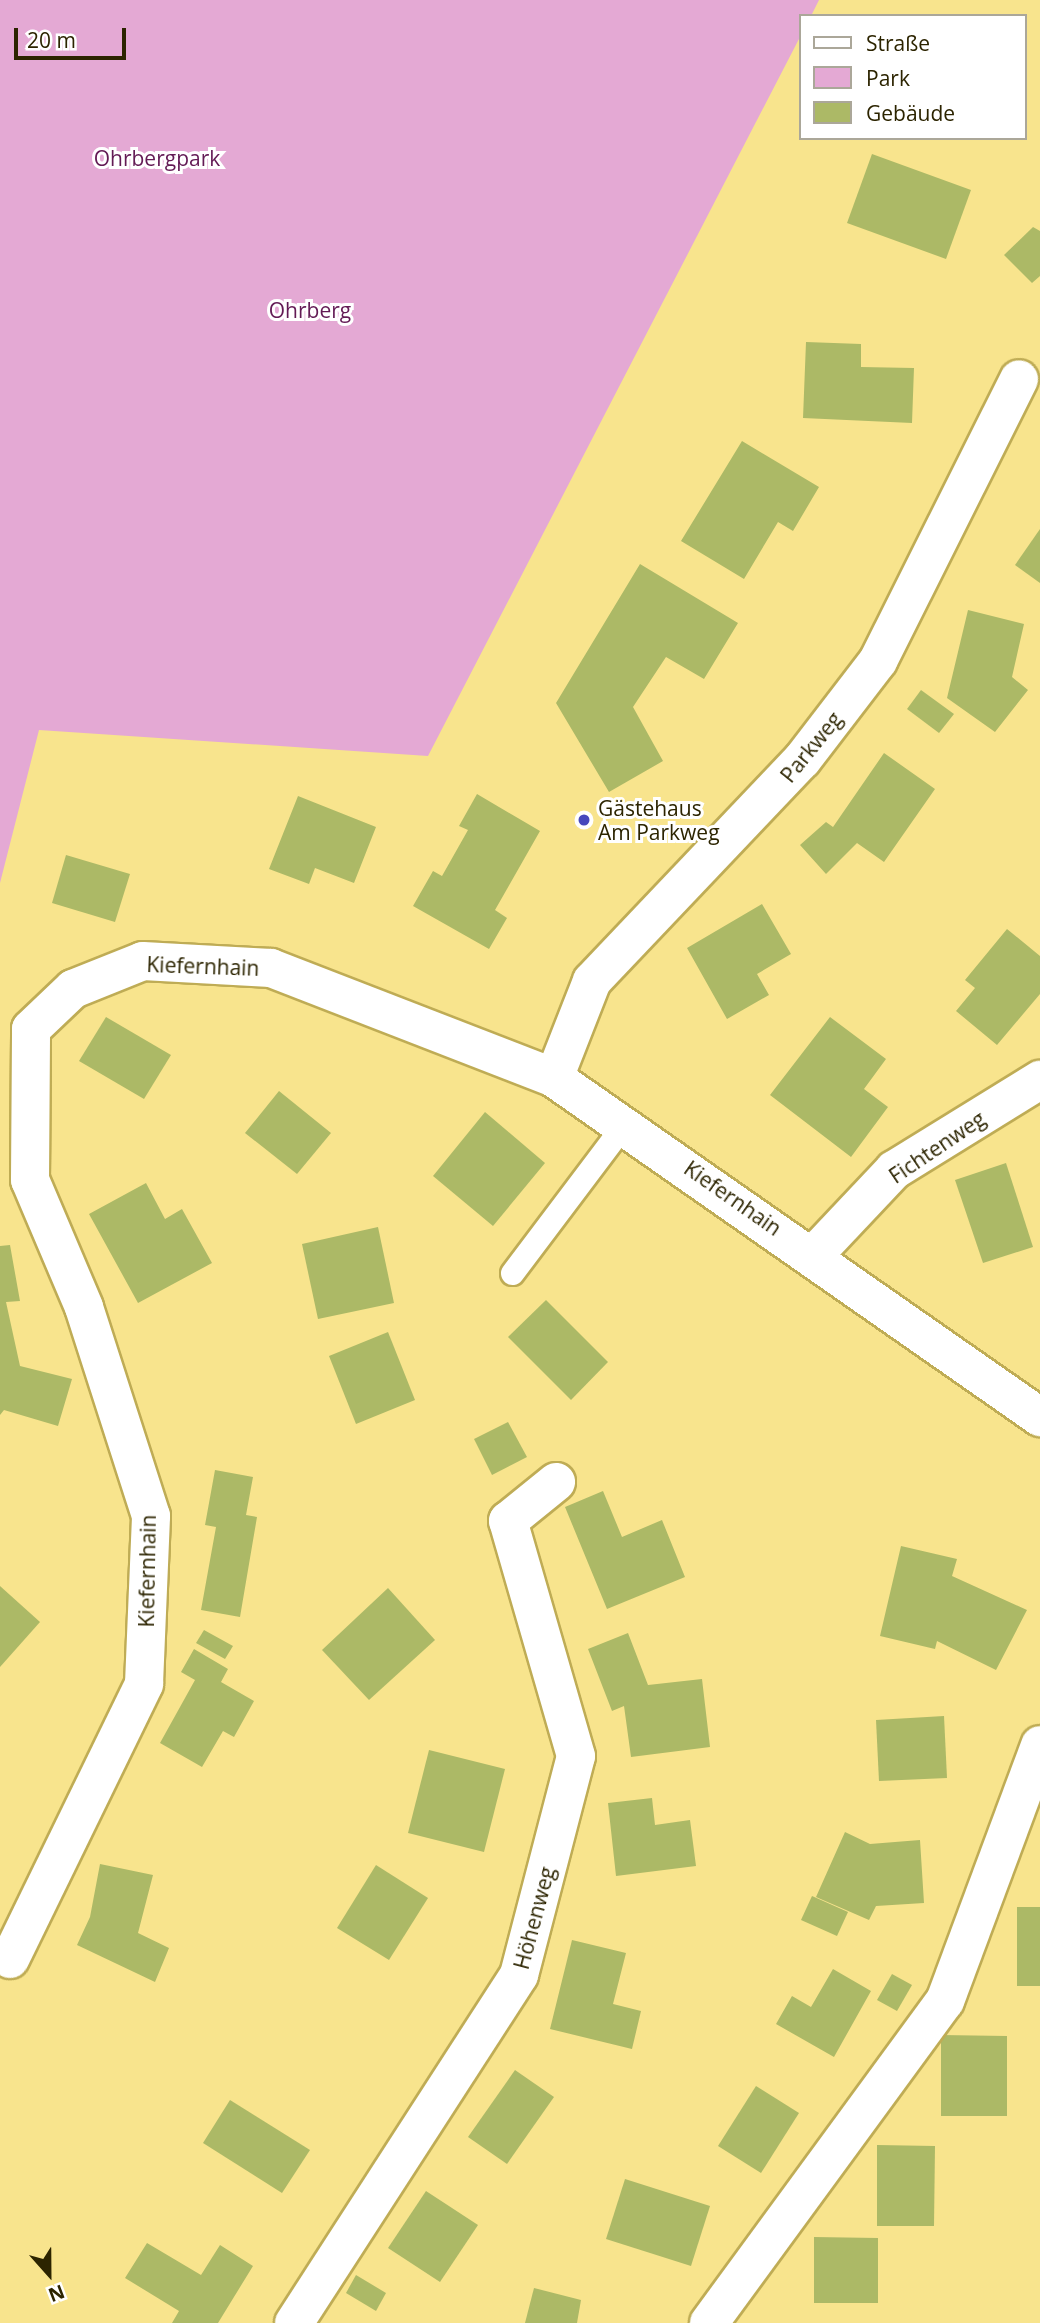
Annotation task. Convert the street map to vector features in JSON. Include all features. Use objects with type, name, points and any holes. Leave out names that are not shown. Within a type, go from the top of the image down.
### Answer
[{"type":"street","name":"Parkweg","points":[[554,1078],[592,981],[802,760],[878,661],[1019,379]]},
{"type":"street","name":"Kiefernhain","points":[[10,1959],[144,1684],[151,1516],[84,1307],[30,1180],[31,1029],[73,989],[143,961],[271,968],[554,1078],[625,1123],[1040,1417]]},
{"type":"street","name":"Fichtenweg","points":[[814,1255],[894,1170],[1040,1080]]},
{"type":"street","name":"Höhenweg","points":[[294,2323],[519,1975],[576,1756],[508,1521],[556,1482]]},
{"type":"street","points":[[709,2323],[945,2001],[1040,1745]]},
{"type":"lane","points":[[512,1273],[625,1123]]},
{"type":"green space","name":"Ohrberg","points":[[0,0],[819,0],[812,14],[799,14],[799,39],[428,756],[39,730],[0,883]]},
{"type":"building","points":[[872,154],[971,190],[946,259],[847,223]]},
{"type":"building","points":[[1033,227],[1040,231],[1040,276],[1032,283],[1004,255]]},
{"type":"building","points":[[806,342],[861,344],[861,367],[914,368],[912,423],[803,418]]},
{"type":"building","points":[[742,441],[819,487],[793,531],[778,522],[744,579],[681,541]]},
{"type":"building","points":[[1040,529],[1040,583],[1015,565]]},
{"type":"building","points":[[640,564],[738,623],[704,679],[666,657],[633,707],[663,761],[609,792],[556,703]]},
{"type":"building","points":[[968,610],[1024,624],[1012,677],[1028,690],[995,732],[947,698]]},
{"type":"building","points":[[921,690],[954,714],[939,733],[907,709]]},
{"type":"building","points":[[884,753],[935,789],[884,862],[857,843],[826,874],[800,845],[826,822],[833,827]]},
{"type":"building","points":[[477,794],[540,831],[495,910],[507,918],[489,949],[413,906],[433,871],[442,876],[468,830],[459,826]]},
{"type":"building","points":[[298,796],[376,827],[354,883],[315,868],[309,884],[269,869]]},
{"type":"building","points":[[66,855],[130,874],[115,922],[52,903]]},
{"type":"building","points":[[762,904],[791,954],[757,974],[769,995],[727,1019],[687,948]]},
{"type":"building","points":[[1007,929],[1040,956],[1040,994],[997,1045],[956,1011],[975,988],[965,980]]},
{"type":"building","points":[[106,1017],[171,1055],[144,1099],[79,1061]]},
{"type":"building","points":[[830,1017],[886,1059],[864,1089],[888,1107],[851,1157],[770,1095]]},
{"type":"building","points":[[279,1091],[331,1133],[297,1174],[245,1133]]},
{"type":"building","points":[[485,1112],[545,1163],[493,1226],[433,1176]]},
{"type":"building","points":[[1006,1163],[1033,1247],[983,1263],[955,1180]]},
{"type":"building","points":[[146,1183],[165,1219],[182,1209],[212,1263],[138,1303],[89,1214]]},
{"type":"building","points":[[378,1227],[394,1303],[318,1319],[302,1244]]},
{"type":"building","points":[[10,1245],[20,1301],[6,1302],[20,1366],[72,1379],[58,1426],[4,1410],[0,1415],[0,1246]]},
{"type":"building","points":[[546,1300],[608,1362],[571,1400],[508,1337]]},
{"type":"building","points":[[388,1332],[415,1400],[356,1424],[329,1356]]},
{"type":"building","points":[[508,1422],[527,1457],[492,1475],[474,1439]]},
{"type":"building","points":[[215,1470],[253,1477],[246,1515],[257,1517],[240,1617],[201,1610],[216,1527],[205,1525]]},
{"type":"building","points":[[603,1491],[622,1537],[662,1520],[685,1577],[607,1609],[565,1507]]},
{"type":"building","points":[[901,1546],[957,1559],[952,1576],[1027,1610],[996,1670],[937,1641],[935,1649],[880,1636]]},
{"type":"building","points":[[0,1586],[40,1622],[0,1667]]},
{"type":"building","points":[[388,1588],[435,1640],[369,1700],[322,1650]]},
{"type":"building","points":[[204,1630],[233,1646],[225,1659],[196,1643]]},
{"type":"building","points":[[628,1633],[648,1685],[702,1679],[710,1747],[631,1757],[624,1706],[612,1711],[588,1649]]},
{"type":"building","points":[[194,1649],[228,1669],[221,1682],[254,1701],[234,1737],[223,1731],[202,1767],[160,1743],[195,1680],[181,1672]]},
{"type":"building","points":[[944,1716],[947,1778],[879,1781],[876,1720]]},
{"type":"building","points":[[429,1750],[505,1769],[484,1852],[408,1833]]},
{"type":"building","points":[[652,1798],[655,1825],[690,1820],[696,1866],[616,1876],[608,1803]]},
{"type":"building","points":[[845,1832],[870,1844],[920,1840],[924,1903],[876,1906],[869,1920],[816,1897]]},
{"type":"building","points":[[100,1864],[153,1875],[138,1933],[169,1948],[155,1982],[77,1945],[90,1917]]},
{"type":"building","points":[[376,1865],[428,1898],[389,1960],[337,1928]]},
{"type":"building","points":[[812,1896],[848,1912],[837,1936],[801,1920]]},
{"type":"building","points":[[1017,1907],[1040,1907],[1040,1986],[1017,1986]]},
{"type":"building","points":[[572,1940],[626,1953],[613,2004],[641,2011],[632,2049],[550,2029]]},
{"type":"building","points":[[833,1969],[871,1991],[834,2057],[776,2024],[792,1996],[811,2007]]},
{"type":"building","points":[[892,1974],[912,1985],[897,2011],[877,2000]]},
{"type":"building","points":[[941,2035],[1007,2036],[1007,2116],[941,2116]]},
{"type":"building","points":[[515,2070],[554,2097],[507,2164],[468,2137]]},
{"type":"building","points":[[756,2086],[799,2113],[761,2173],[718,2146]]},
{"type":"building","points":[[230,2100],[310,2150],[282,2193],[203,2143]]},
{"type":"building","points":[[877,2145],[935,2146],[934,2226],[877,2226]]},
{"type":"building","points":[[625,2179],[710,2206],[691,2266],[606,2239]]},
{"type":"building","points":[[426,2191],[478,2225],[440,2282],[388,2248]]},
{"type":"building","points":[[814,2237],[878,2238],[878,2303],[814,2303]]},
{"type":"building","points":[[147,2243],[201,2275],[220,2245],[253,2266],[218,2323],[172,2323],[179,2311],[125,2278]]},
{"type":"building","points":[[356,2275],[386,2293],[376,2311],[346,2293]]},
{"type":"building","points":[[534,2288],[581,2300],[577,2323],[525,2323]]},
{"type":"place","name":"Gästehaus Am Parkweg","points":[[584,820]]},
{"type":"park label","name":"Ohrbergpark","points":[[157,158]]}]
